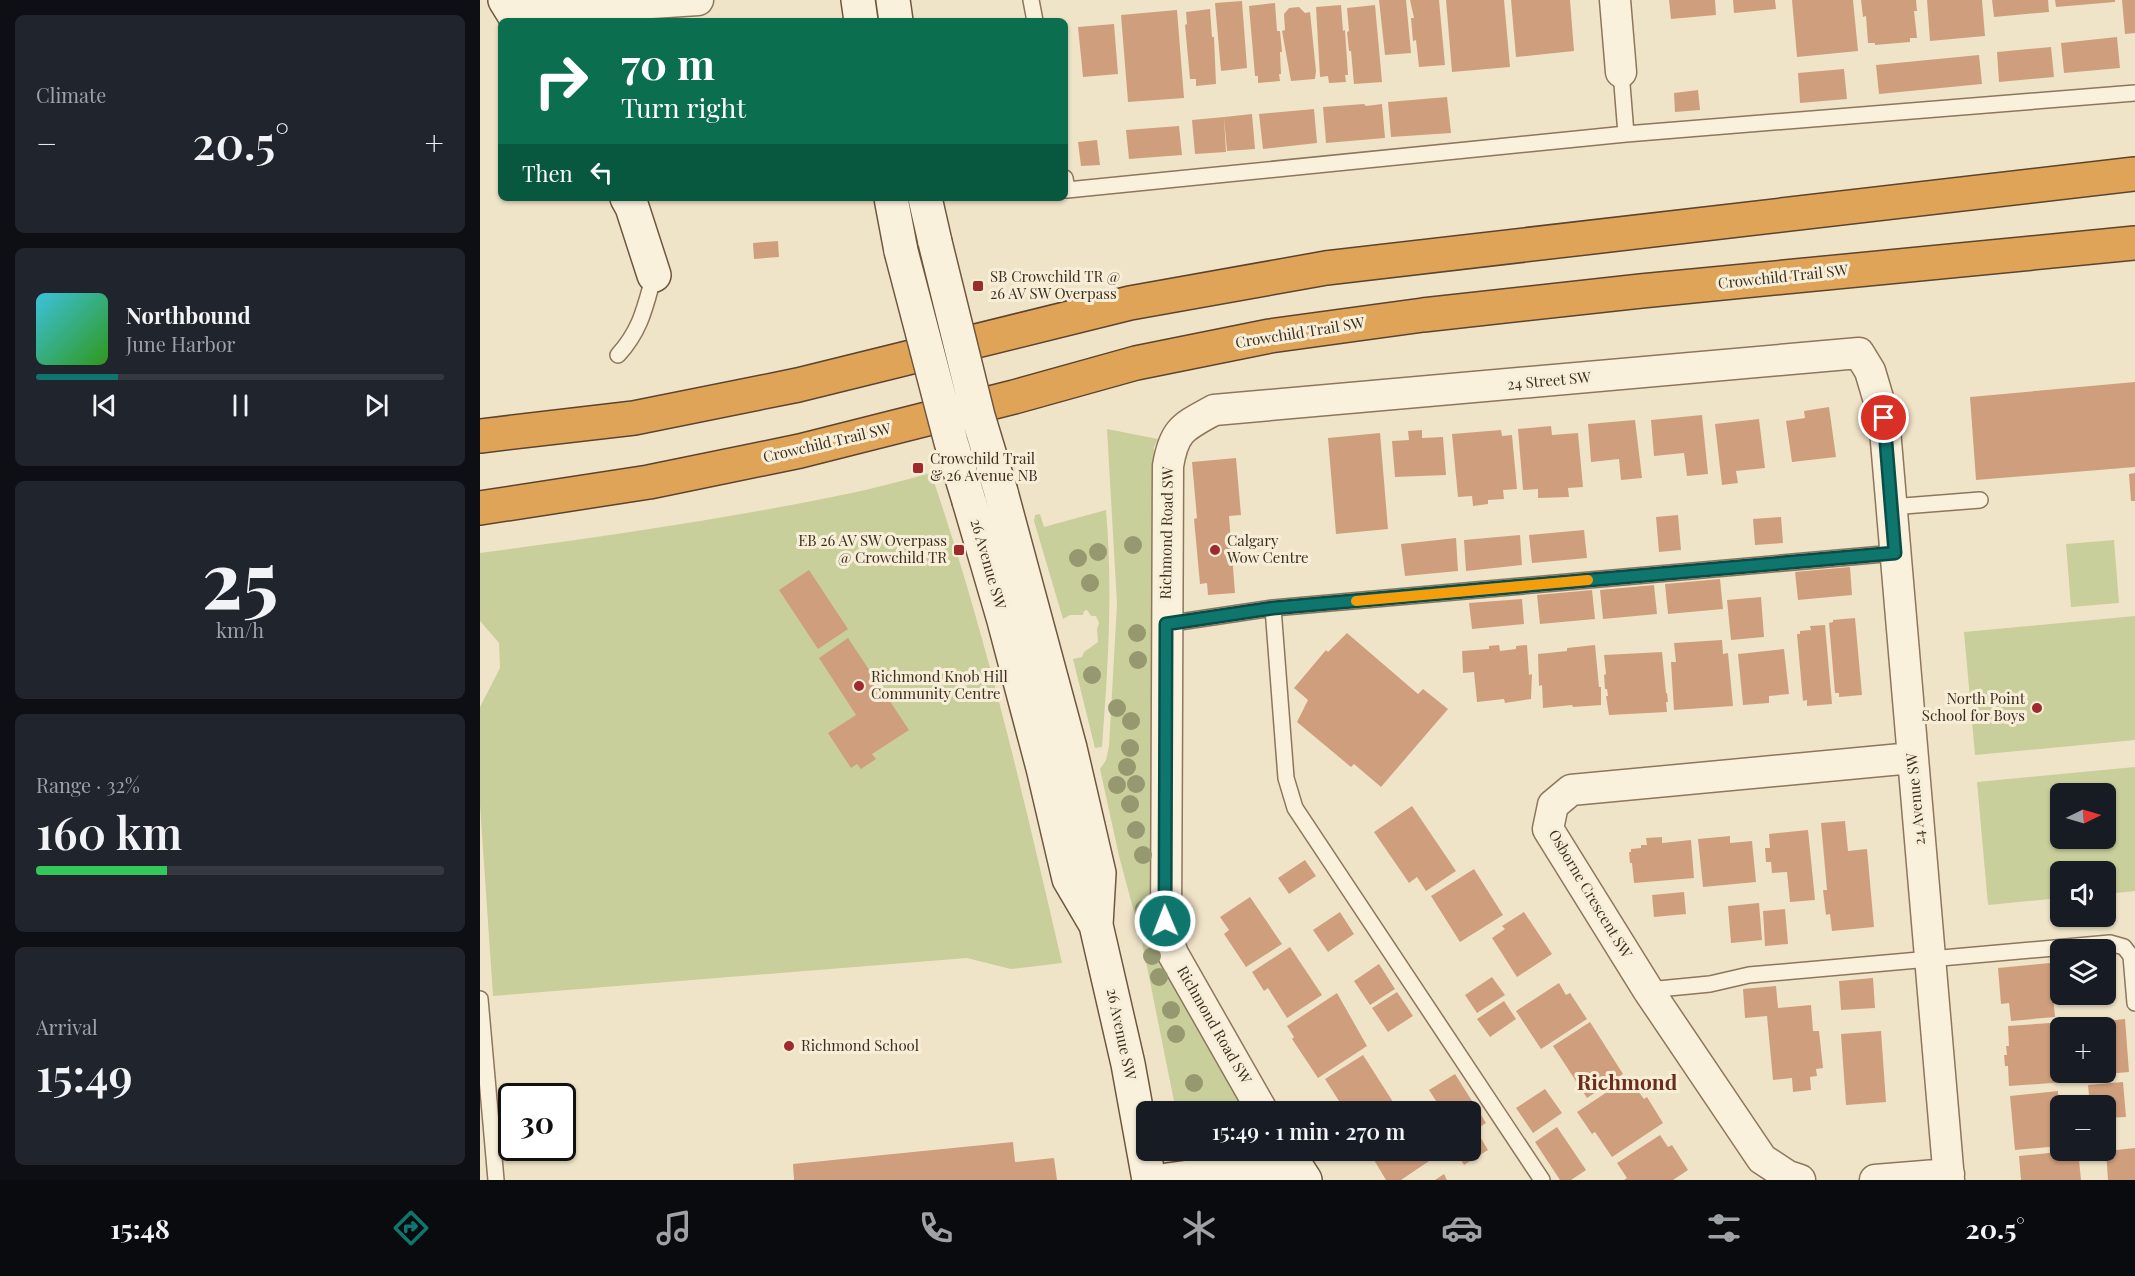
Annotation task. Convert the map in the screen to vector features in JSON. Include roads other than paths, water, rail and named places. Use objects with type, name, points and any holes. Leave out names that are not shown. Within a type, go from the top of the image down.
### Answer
[{"type":"highway","points":[[480,436],[634,418],[798,385],[1130,303],[1326,268],[2135,174]]},
{"type":"highway","name":"Crowchild Trail SW","points":[[480,508],[650,482],[800,451],[1014,397],[1136,363],[1270,336],[1423,315],[1641,291],[2135,243]]},
{"type":"street","points":[[512,11],[698,0]]},
{"type":"street","points":[[858,0],[861,18]]},
{"type":"street","points":[[893,0],[896,18]]},
{"type":"street","points":[[1615,0],[1621,72]]},
{"type":"street","points":[[629,201],[654,275]]},
{"type":"street","name":"26 Avenue SW","points":[[892,201],[902,251],[951,442],[1003,617],[1043,768],[1069,879],[1096,925]]},
{"type":"street","name":"26 Avenue SW","points":[[927,201],[934,242],[978,416],[1001,492],[1070,748],[1099,873],[1096,925],[1128,1064],[1149,1180]]},
{"type":"street","name":"24 Street SW","points":[[1177,436],[1189,424],[1214,410],[1859,353],[1870,371],[1884,418]]},
{"type":"street","name":"24 Avenue SW","points":[[1884,418],[1949,1177]]},
{"type":"street","name":"Richmond Road SW","points":[[1177,436],[1171,444],[1168,466],[1166,934],[1173,954],[1257,1101]]},
{"type":"street","name":"Osborne Crescent SW","points":[[1800,1180],[1788,1176],[1762,1159],[1648,990],[1548,829],[1553,804],[1571,790],[1912,758]]},
{"type":"street","points":[[1167,1180],[1295,1165]]},
{"type":"street","points":[[1875,1180],[1949,1177]]},
{"type":"lane","points":[[1031,0],[1034,18]]},
{"type":"lane","points":[[1621,72],[1626,134]]},
{"type":"lane","points":[[1068,190],[1626,134],[2135,93]]},
{"type":"lane","points":[[618,355],[631,340],[642,318],[654,275]]},
{"type":"lane","points":[[1891,507],[1980,500]]},
{"type":"lane","points":[[1166,624],[1273,608],[1895,553]]},
{"type":"lane","points":[[1273,608],[1286,778],[1296,808],[1542,1180]]},
{"type":"lane","points":[[1648,990],[1710,984],[1749,975],[2110,943],[2124,947],[2131,956],[2135,1003]]},
{"type":"lane","points":[[480,999],[496,1180]]},
{"type":"place","name":"SB Crowchild TR @ 26 AV SW Overpass","points":[[978,286]]},
{"type":"place","name":"Crowchild Trail & 26 Avenue NB","points":[[918,468]]},
{"type":"place","name":"EB 26 AV SW Overpass @ Crowchild TR","points":[[959,550]]},
{"type":"place","name":"Calgary Wow Centre","points":[[1215,550]]},
{"type":"place","name":"Richmond Knob Hill Community Centre","points":[[859,686]]},
{"type":"place","name":"North Point School for Boys","points":[[2037,708]]},
{"type":"place","name":"Richmond School","points":[[789,1046]]},
{"type":"district","name":"Richmond","points":[[1627,1083]]}]
